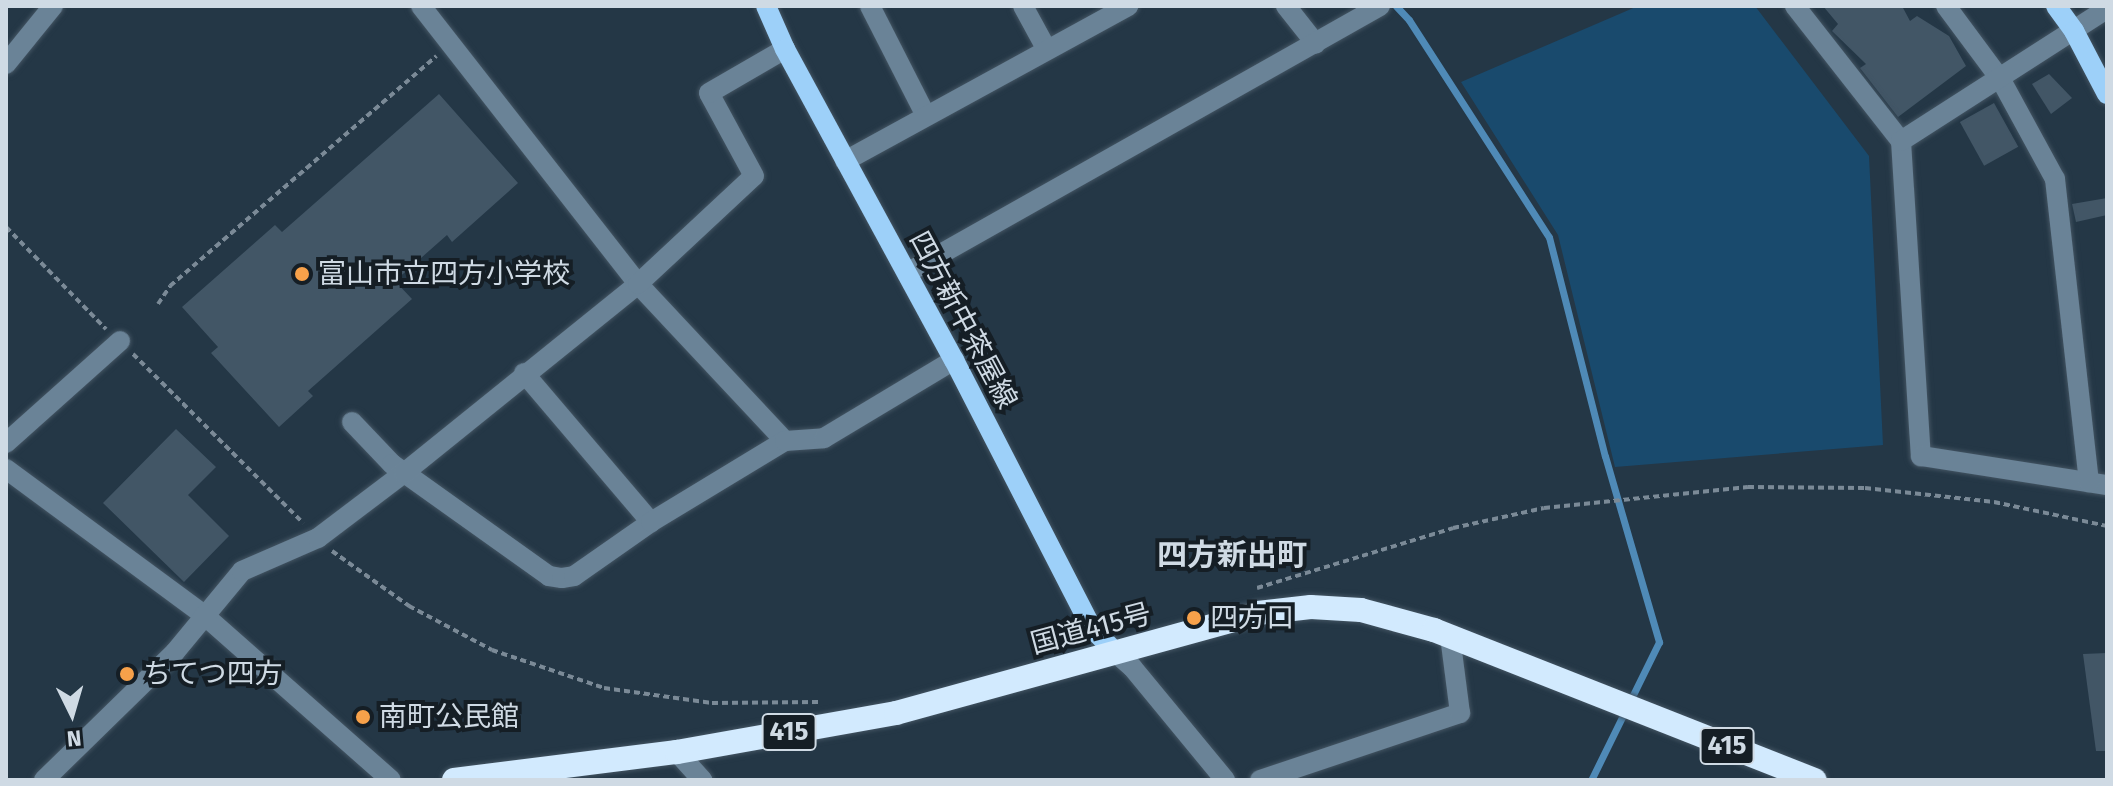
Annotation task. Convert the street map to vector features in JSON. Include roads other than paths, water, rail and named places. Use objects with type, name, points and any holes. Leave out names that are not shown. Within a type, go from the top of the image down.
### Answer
[{"type":"highway","name":"国道415号","points":[[454,780],[677,752],[896,713],[1258,613],[1311,607],[1361,610],[1450,636],[1815,780]]},
{"type":"main road","name":"四方新中茶屋線","points":[[766,6],[785,49],[954,360],[1091,627],[1117,654]]},
{"type":"main road","points":[[2056,6],[2074,31],[2107,94]]},
{"type":"street","points":[[6,64],[53,6]]},
{"type":"street","points":[[421,6],[638,284],[785,441]]},
{"type":"street","points":[[870,6],[926,116]]},
{"type":"street","points":[[1023,6],[1047,50]]},
{"type":"street","points":[[845,161],[1128,6]]},
{"type":"street","points":[[1286,6],[1316,44]]},
{"type":"street","points":[[907,273],[1380,6]]},
{"type":"street","points":[[1795,6],[1901,141],[1921,456],[2098,483],[2055,179],[2001,80],[1946,6]]},
{"type":"street","points":[[1901,141],[2001,80],[2107,9]]},
{"type":"street","points":[[44,780],[175,652],[242,571],[318,538],[404,473],[638,284],[754,176],[709,93],[785,49]]},
{"type":"street","points":[[6,443],[120,342]]},
{"type":"street","points":[[352,422],[404,473],[549,576],[574,576],[651,522],[785,441],[824,438],[954,360]]},
{"type":"street","points":[[524,373],[651,522]]},
{"type":"street","points":[[6,469],[204,615],[391,780]]},
{"type":"street","points":[[1260,780],[1460,713],[1450,636]]},
{"type":"street","points":[[1117,654],[1132,667],[1225,780]]},
{"type":"street","points":[[677,752],[702,780]]},
{"type":"waterway","points":[[1396,6],[1409,20],[1549,237],[1605,456],[1659,642],[1591,780]]},
{"type":"place","name":"富山市立四方小学校","points":[[302,274]]},
{"type":"place","name":"四方口","points":[[1194,618]]},
{"type":"place","name":"ちてつ四方","points":[[127,674]]},
{"type":"place","name":"南町公民館","points":[[363,717]]},
{"type":"district","name":"四方新出町","points":[[1232,555]]}]
